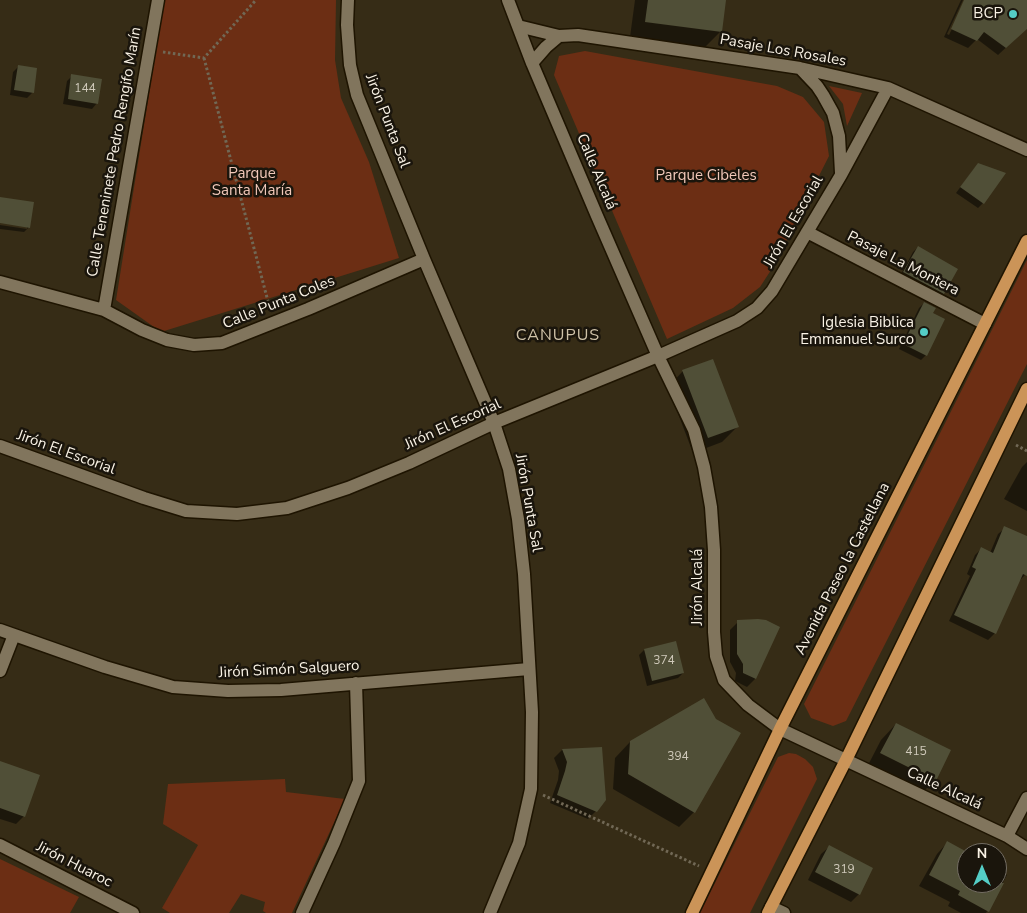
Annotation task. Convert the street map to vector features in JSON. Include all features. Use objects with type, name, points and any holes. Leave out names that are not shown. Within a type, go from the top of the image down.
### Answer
[{"type":"main road","name":"Avenida Paseo la Castellana","points":[[692,913],[780,730],[1027,241]]},
{"type":"main road","points":[[770,910],[846,760],[1027,389]]},
{"type":"street","name":"Calle Teneninete Pedro Rengifo Marín","points":[[104,310],[158,0]]},
{"type":"street","name":"Jirón Punta Sal","points":[[348,0],[347,25],[350,65],[357,95],[424,260],[494,423],[509,469],[518,519],[524,574],[532,712],[531,789],[519,843],[490,913]]},
{"type":"street","name":"Calle Alcalá","points":[[508,0],[532,63],[658,356]]},
{"type":"street","name":"Pasaje Los Rosales","points":[[518,26],[559,36],[578,35],[800,68],[888,88],[1027,150]]},
{"type":"street","points":[[532,63],[559,36]]},
{"type":"street","name":"Jirón El Escorial","points":[[800,68],[817,86],[833,113],[840,136],[841,174]]},
{"type":"street","name":"Jirón El Escorial","points":[[0,446],[144,498],[186,511],[238,514],[287,508],[348,488],[409,463],[494,423],[738,321],[757,308],[772,291],[841,174],[888,88]]},
{"type":"street","name":"Pasaje La Montera","points":[[807,232],[985,324]]},
{"type":"street","name":"Calle Punta Coles","points":[[0,282],[104,310],[142,330],[167,340],[194,345],[222,343],[424,260]]},
{"type":"street","name":"Jirón Alcalá","points":[[658,356],[694,430],[704,467],[711,507],[714,550],[715,648],[724,680],[748,705],[780,730],[846,760]]},
{"type":"street","name":"Jirón Simón Salguero","points":[[0,630],[105,667],[173,687],[228,691],[281,690],[529,669]]},
{"type":"street","points":[[0,671],[14,635]]},
{"type":"street","points":[[302,913],[334,843],[359,781],[356,683]]},
{"type":"street","name":"Calle Alcalá","points":[[846,760],[1007,836],[1027,849]]},
{"type":"street","points":[[1007,836],[1027,798]]},
{"type":"street","name":"Jirón Huaroc","points":[[0,845],[132,913]]},
{"type":"street","points":[[770,910],[784,913]]},
{"type":"path","points":[[204,58],[256,0]]},
{"type":"path","points":[[150,50],[204,58]]},
{"type":"path","points":[[204,58],[274,322]]},
{"type":"path","points":[[531,789],[713,872]]},
{"type":"green space","name":"Parque Santa María","points":[[164,0],[336,0],[335,60],[341,98],[369,162],[399,258],[161,332],[116,300]]},
{"type":"green space","name":"Parque Cibeles","points":[[585,51],[777,86],[803,97],[824,122],[829,156],[773,267],[760,287],[733,308],[667,339],[554,75],[559,56]]},
{"type":"green space","points":[[829,86],[862,93],[847,126],[843,104]]},
{"type":"green space","points":[[1027,260],[1027,364],[846,721],[833,726],[811,718],[804,704]]},
{"type":"green space","points":[[789,753],[796,754],[805,759],[813,767],[817,779],[750,913],[700,913],[778,757]]},
{"type":"green space","points":[[285,779],[286,792],[345,799],[292,913],[266,913],[263,911],[265,902],[241,894],[229,913],[170,913],[162,908],[198,845],[163,824],[168,784]]},
{"type":"green space","points":[[0,859],[79,897],[70,913],[0,913]]},
{"type":"building","points":[[648,0],[726,0],[722,32],[645,22]]},
{"type":"building","points":[[964,0],[1027,0],[1027,29],[1006,48],[984,32],[977,41],[951,29]]},
{"type":"building","points":[[18,65],[37,68],[34,93],[14,90]]},
{"type":"building","points":[[71,74],[102,79],[98,104],[68,99]]},
{"type":"building","points":[[978,163],[1006,173],[984,204],[960,187]]},
{"type":"building","points":[[0,197],[34,202],[30,228],[0,223]]},
{"type":"building","points":[[918,246],[958,269],[944,294],[903,272]]},
{"type":"building","name":"Iglesia Biblica Emmanuel Surco","points":[[924,302],[936,308],[933,313],[945,319],[927,356],[903,344]]},
{"type":"building","points":[[713,359],[739,427],[708,438],[682,370]]},
{"type":"building","points":[[1004,526],[1027,536],[1027,576],[1023,574],[996,634],[954,615],[976,569],[972,567],[981,547],[993,553]]},
{"type":"building","points":[[737,620],[766,620],[780,627],[756,679],[743,673],[743,664],[737,654]]},
{"type":"building","points":[[676,641],[684,673],[652,681],[644,649]]},
{"type":"building","points":[[704,698],[716,719],[741,733],[695,813],[628,774],[630,741]]},
{"type":"building","points":[[896,723],[951,750],[936,781],[880,753]]},
{"type":"building","points":[[602,747],[606,800],[597,812],[557,795],[567,762],[562,749]]},
{"type":"building","points":[[0,761],[40,775],[25,817],[0,808]]},
{"type":"building","points":[[947,841],[957,846],[957,889],[929,875]]},
{"type":"building","points":[[829,845],[873,868],[860,895],[815,872]]},
{"type":"building","points":[[959,893],[999,893],[989,912],[958,895]]},
{"type":"place","name":"BCP","points":[[1013,14]]},
{"type":"place","name":"Iglesia Biblica Emmanuel Surco","points":[[924,332]]},
{"type":"district","name":"CANUPUS","points":[[558,336]]}]
